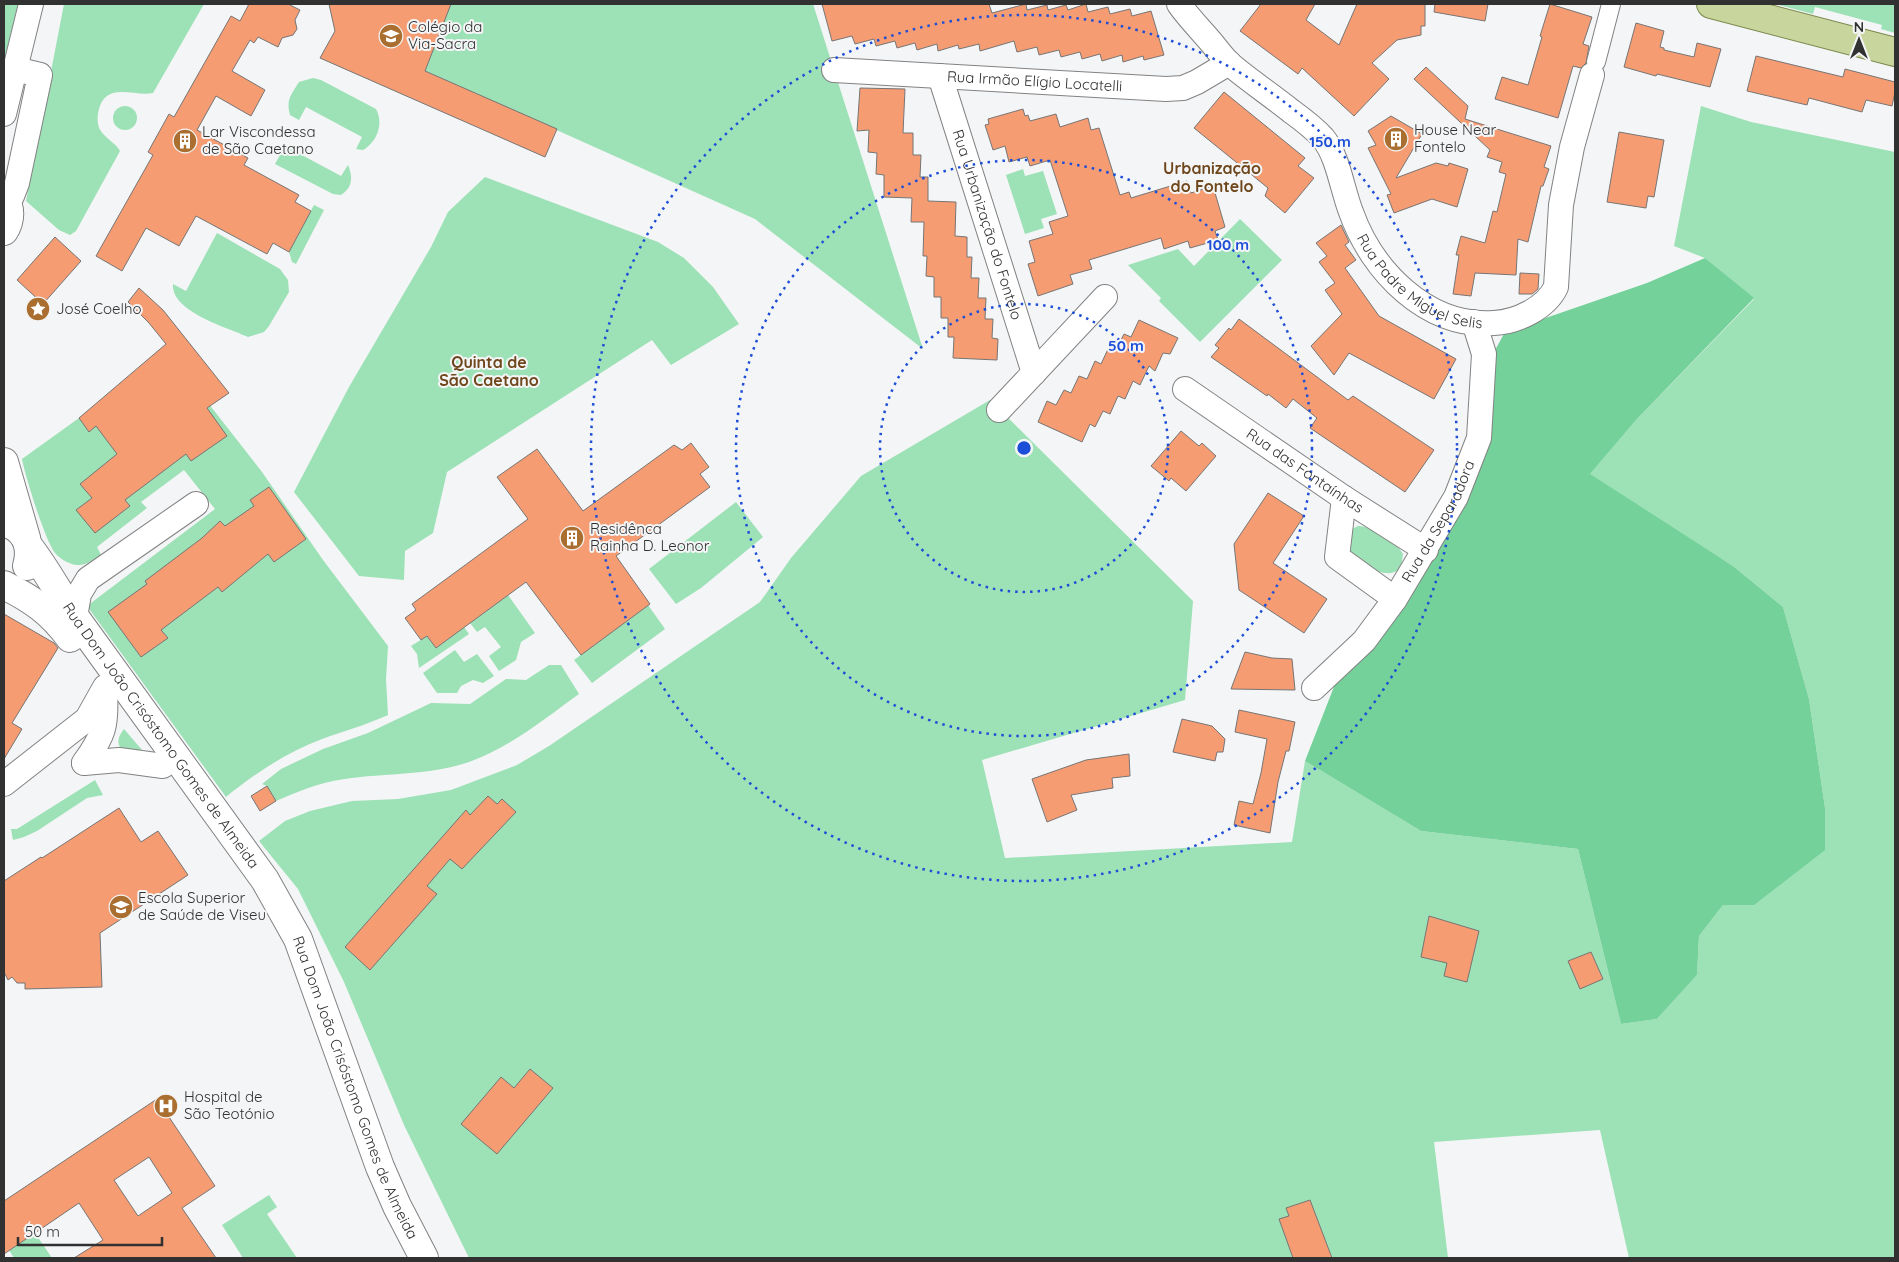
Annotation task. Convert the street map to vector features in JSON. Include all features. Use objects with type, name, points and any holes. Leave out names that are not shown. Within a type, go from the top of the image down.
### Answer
[{"type":"main road","points":[[1711,4],[1895,52]]},
{"type":"street","points":[[4,114],[31,4]]},
{"type":"street","name":"Rua Padre Miguel Selis","points":[[1179,4],[1229,63],[1305,122],[1322,138],[1332,152],[1351,214],[1362,236],[1374,259],[1395,282],[1416,301],[1444,316],[1483,324],[1512,320],[1530,312],[1552,295],[1558,278],[1557,251],[1560,205],[1572,147],[1611,4]]},
{"type":"street","name":"Rua Irmão Elígio Locatelli","points":[[834,70],[1182,88],[1197,82],[1229,63]]},
{"type":"street","points":[[4,233],[10,212],[5,199],[12,196],[17,183],[40,75],[15,69]]},
{"type":"street","name":"Rua Urbanização do Fontelo","points":[[940,76],[1034,373]]},
{"type":"street","points":[[999,410],[1106,297]]},
{"type":"street","name":"Rua da Separadora","points":[[1314,688],[1364,641],[1395,599],[1456,497],[1479,438],[1484,354],[1474,322]]},
{"type":"street","name":"Rua das Fontaínhas","points":[[1184,389],[1344,498],[1426,550]]},
{"type":"street","points":[[4,462],[28,542]]},
{"type":"street","points":[[1344,498],[1337,557],[1395,599]]},
{"type":"street","points":[[75,617],[78,594],[88,579],[196,504]]},
{"type":"street","name":"Rua Dom João Crisóstomo Gomes de Almeida","points":[[4,522],[12,524],[20,530],[58,594],[265,880],[282,908],[298,940],[380,1167],[397,1206],[424,1258]]},
{"type":"street","name":"Rua Dom João Crisóstomo Gomes de Almeida","points":[[4,585],[14,581],[27,567],[30,557],[28,542]]},
{"type":"street","points":[[46,571],[68,578],[88,579]]},
{"type":"street","name":"Rua Dom João Crisóstomo Gomes de Almeida","points":[[4,585],[23,594],[48,612],[63,629],[258,896],[292,966],[379,1204],[406,1258]]},
{"type":"street","points":[[105,688],[106,720],[104,730],[100,741],[84,763],[119,760],[163,766]]},
{"type":"street","points":[[4,784],[87,720],[105,688]]},
{"type":"green space","points":[[4,4],[18,4],[4,61]]},
{"type":"green space","points":[[64,4],[204,4],[153,93],[122,92],[108,95],[103,100],[98,114],[99,128],[120,151],[76,231],[70,235],[59,230],[26,201]]},
{"type":"green space","points":[[448,4],[813,4],[923,349],[755,219],[425,71],[444,21]]},
{"type":"green space","points":[[1775,4],[1895,4],[1895,33],[1881,29],[1882,25],[1815,7],[1813,14]]},
{"type":"green space","points":[[313,78],[321,80],[376,109],[379,121],[378,132],[368,147],[363,150],[356,149],[362,137],[306,107],[299,120],[290,115],[289,101],[294,90],[299,82]]},
{"type":"green space","points":[[125,106],[134,109],[137,118],[134,127],[125,130],[116,127],[113,118],[116,109]]},
{"type":"green space","points":[[1701,106],[1751,122],[1895,152],[1895,1258],[1629,1258],[1600,1130],[1434,1142],[1448,1258],[469,1258],[404,1125],[344,982],[298,889],[259,841],[285,821],[310,811],[352,801],[398,799],[451,790],[517,765],[549,746],[760,602],[791,558],[861,476],[990,400],[1193,601],[1185,700],[982,760],[1005,858],[1292,842],[1305,761],[1421,831],[1578,849],[1621,1024],[1657,1019],[1697,975],[1699,936],[1723,905],[1754,905],[1825,808],[1809,699],[1783,607],[1733,566],[1589,475],[1637,419],[1754,299],[1705,258],[1674,246]]},
{"type":"green space","points":[[285,146],[341,176],[348,165],[351,182],[348,189],[341,195],[333,194],[275,164]]},
{"type":"green space","points":[[1023,169],[1025,176],[1043,171],[1057,214],[1041,219],[1044,228],[1025,234],[1006,175]]},
{"type":"green space","points":[[485,177],[658,242],[684,258],[713,287],[739,324],[671,365],[652,340],[447,472],[433,533],[405,551],[404,580],[359,576],[294,492],[349,387],[431,247],[448,212]]},
{"type":"green space","points":[[314,205],[324,210],[296,264],[292,262],[289,252]]},
{"type":"green space","points":[[1240,219],[1282,260],[1200,342],[1159,301],[1161,298],[1128,265],[1178,249],[1194,266]]},
{"type":"green space","points":[[217,233],[280,269],[288,280],[289,292],[264,332],[248,337],[215,323],[190,310],[181,303],[175,294],[173,284],[186,291]]},
{"type":"green space","points":[[1705,258],[1754,298],[1637,419],[1590,474],[1733,566],[1783,607],[1809,699],[1825,808],[1825,850],[1754,905],[1723,905],[1699,936],[1697,975],[1657,1019],[1621,1024],[1578,849],[1421,831],[1305,761],[1337,679],[1439,543],[1494,352],[1505,332],[1647,283]]},
{"type":"green space","points":[[176,362],[262,472],[323,560],[388,646],[386,679],[388,715],[296,750],[259,772],[226,797],[87,606],[215,509],[184,470],[141,502],[147,508],[97,547],[101,555],[87,563],[75,565],[60,558],[52,548],[36,509],[22,459],[79,418],[122,383]]},
{"type":"green space","points":[[736,502],[763,537],[701,588],[676,604],[649,569]]},
{"type":"green space","points":[[1358,526],[1369,528],[1395,545],[1403,554],[1401,568],[1395,572],[1381,572],[1368,566],[1350,553],[1348,549],[1352,529]]},
{"type":"green space","points":[[508,595],[535,633],[521,642],[516,660],[499,671],[489,656],[501,647],[485,627],[477,632],[470,623]]},
{"type":"green space","points":[[648,605],[665,629],[592,683],[574,660]]},
{"type":"green space","points":[[464,627],[469,634],[419,668],[417,654],[411,646],[427,636],[436,648]]},
{"type":"green space","points":[[455,650],[464,662],[477,654],[494,676],[483,683],[473,680],[461,686],[457,693],[437,693],[423,673]]},
{"type":"green space","points":[[549,665],[561,665],[579,694],[527,732],[484,756],[453,767],[436,770],[333,781],[311,787],[276,801],[267,786],[262,784],[281,769],[323,749],[368,733],[431,703],[470,704],[506,679],[526,680]]},
{"type":"green space","points":[[124,729],[142,750],[134,754],[122,751],[119,740]]},
{"type":"green space","points":[[95,780],[103,795],[87,798],[37,831],[13,840],[11,829],[17,829]]},
{"type":"green space","points":[[269,1195],[277,1207],[267,1214],[297,1258],[243,1258],[222,1225]]},
{"type":"green space","points":[[35,1233],[52,1258],[14,1258],[9,1250]]},
{"type":"building","name":"Lar Viscondessa de São Caetano","points":[[249,4],[288,4],[300,10],[295,20],[297,29],[293,35],[282,38],[278,47],[258,37],[254,43],[250,40],[232,71],[265,90],[251,116],[216,96],[197,130],[248,158],[244,165],[299,195],[295,202],[311,211],[289,252],[273,243],[267,254],[196,216],[179,246],[146,228],[122,271],[96,256],[153,155],[148,152],[169,114],[174,117],[231,16],[240,21]]},
{"type":"building","points":[[329,4],[451,4],[425,71],[557,129],[545,157],[320,58],[335,31]]},
{"type":"building","points":[[822,4],[989,4],[992,13],[1026,4],[1027,10],[1047,5],[1048,10],[1066,5],[1068,10],[1086,4],[1088,12],[1108,7],[1110,14],[1130,9],[1132,16],[1151,11],[1164,55],[1144,60],[1143,56],[1123,62],[1122,55],[1102,61],[1100,54],[1082,59],[1080,52],[1061,57],[1059,50],[1039,55],[1037,47],[1017,52],[1014,41],[980,51],[979,44],[959,49],[958,45],[938,51],[937,44],[917,50],[915,43],[897,48],[895,41],[876,46],[874,39],[855,44],[852,36],[832,41]]},
{"type":"building","points":[[1261,4],[1315,4],[1306,20],[1339,45],[1357,4],[1425,4],[1425,26],[1421,26],[1421,35],[1397,40],[1372,63],[1389,79],[1354,116],[1302,68],[1298,74],[1240,31]]},
{"type":"building","points":[[1435,4],[1488,4],[1485,21],[1434,12]]},
{"type":"building","points":[[1550,4],[1592,17],[1583,44],[1589,46],[1586,63],[1581,68],[1573,66],[1558,118],[1495,99],[1502,77],[1528,85]]},
{"type":"building","points":[[1636,23],[1664,31],[1660,47],[1664,48],[1664,50],[1694,57],[1697,43],[1721,49],[1710,87],[1657,74],[1656,76],[1624,67]]},
{"type":"building","points":[[1756,56],[1843,77],[1845,69],[1895,82],[1892,106],[1866,100],[1862,112],[1809,98],[1807,105],[1747,91]]},
{"type":"building","points":[[1426,67],[1468,106],[1465,119],[1551,146],[1544,167],[1549,169],[1543,186],[1541,186],[1528,242],[1518,239],[1516,275],[1475,273],[1471,296],[1453,294],[1459,255],[1456,255],[1461,236],[1485,243],[1493,211],[1497,212],[1506,174],[1499,172],[1502,162],[1487,157],[1490,150],[1414,79]]},
{"type":"building","points":[[860,88],[905,89],[903,133],[913,133],[913,155],[921,155],[920,177],[928,177],[928,201],[956,202],[955,236],[967,237],[967,257],[972,257],[971,278],[979,278],[978,298],[986,298],[985,319],[993,319],[992,338],[998,339],[997,360],[953,358],[954,337],[948,337],[948,318],[941,318],[941,297],[934,297],[934,277],[926,276],[927,256],[923,256],[924,222],[911,222],[912,198],[884,197],[884,175],[876,174],[877,153],[868,152],[869,130],[857,131]]},
{"type":"building","points":[[1224,92],[1305,158],[1298,166],[1314,178],[1285,213],[1265,196],[1268,188],[1194,128]]},
{"type":"building","points":[[1023,109],[1025,116],[1028,115],[1030,121],[1056,114],[1060,127],[1088,118],[1091,130],[1099,128],[1120,195],[1129,192],[1131,198],[1187,181],[1191,193],[1213,186],[1225,227],[1215,231],[1218,240],[1190,248],[1188,241],[1164,249],[1161,238],[1089,260],[1092,269],[1070,275],[1073,284],[1038,296],[1028,264],[1035,262],[1029,241],[1053,234],[1049,222],[1068,216],[1050,160],[1030,166],[1027,157],[1009,162],[1005,146],[993,150],[985,125],[989,124],[988,119]]},
{"type":"building","points":[[1391,116],[1422,134],[1396,178],[1436,163],[1448,166],[1449,163],[1468,169],[1457,207],[1432,199],[1394,213],[1387,195],[1391,194],[1368,148],[1376,145],[1368,131]]},
{"type":"building","points":[[1619,132],[1664,140],[1654,197],[1648,196],[1646,208],[1607,202]]},
{"type":"building","points":[[1341,225],[1349,242],[1345,245],[1356,260],[1345,268],[1379,316],[1456,359],[1434,399],[1349,353],[1334,375],[1311,346],[1342,314],[1325,290],[1335,283],[1319,262],[1327,256],[1316,243]]},
{"type":"building","points":[[55,237],[81,261],[43,304],[17,280]]},
{"type":"building","points":[[1520,273],[1539,274],[1538,289],[1532,294],[1519,294]]},
{"type":"building","points":[[139,288],[163,310],[229,393],[207,408],[227,436],[191,461],[186,454],[125,500],[130,506],[95,533],[76,510],[92,498],[80,484],[117,454],[96,426],[89,432],[79,418],[166,344],[128,302]]},
{"type":"building","points":[[1239,319],[1348,400],[1353,396],[1434,450],[1405,492],[1310,428],[1317,418],[1293,399],[1286,408],[1211,357],[1219,348],[1215,345],[1229,328],[1231,330]]},
{"type":"building","points":[[1139,320],[1178,338],[1170,354],[1163,353],[1155,371],[1149,366],[1140,385],[1133,381],[1125,399],[1118,396],[1110,414],[1103,411],[1095,427],[1090,424],[1082,442],[1038,422],[1047,401],[1056,405],[1064,390],[1071,393],[1079,376],[1087,379],[1095,361],[1101,364],[1109,347],[1116,350],[1124,334],[1131,337]]},
{"type":"building","points":[[1181,431],[1199,446],[1202,443],[1216,456],[1186,491],[1171,478],[1169,481],[1151,466]]},
{"type":"building","name":"Residênca Rainha D. Leonor","points":[[691,443],[709,467],[700,474],[710,487],[616,556],[650,604],[581,655],[526,582],[436,648],[427,636],[421,640],[405,618],[416,610],[412,604],[528,519],[497,477],[537,449],[583,511],[674,445],[682,450]]},
{"type":"building","points":[[269,487],[306,539],[274,562],[268,554],[222,592],[218,587],[161,630],[168,638],[141,657],[108,612],[147,584],[145,581],[202,538],[220,521],[225,526],[254,506],[250,500]]},
{"type":"building","points":[[1268,493],[1304,516],[1273,563],[1327,599],[1304,633],[1239,590],[1234,544]]},
{"type":"building","points":[[4,614],[54,643],[58,648],[12,723],[22,729],[4,759]]},
{"type":"building","points":[[1245,652],[1272,658],[1292,659],[1295,690],[1231,689]]},
{"type":"building","points":[[1239,710],[1295,722],[1289,751],[1286,751],[1278,782],[1270,833],[1234,825],[1239,801],[1253,804],[1267,739],[1235,732]]},
{"type":"building","points":[[1182,719],[1212,726],[1225,739],[1223,752],[1217,752],[1215,761],[1173,752]]},
{"type":"building","points":[[1129,754],[1130,776],[1112,778],[1113,788],[1071,795],[1077,810],[1047,822],[1032,779],[1086,760]]},
{"type":"building","points":[[267,786],[276,801],[260,811],[251,796]]},
{"type":"building","points":[[488,796],[497,804],[502,799],[516,812],[462,869],[450,859],[427,886],[437,894],[370,970],[345,947],[466,810],[470,815]]},
{"type":"building","points":[[119,808],[141,842],[158,831],[188,875],[100,933],[102,987],[25,989],[25,983],[17,983],[12,977],[8,980],[4,972],[4,881]]},
{"type":"building","points":[[1429,916],[1479,931],[1467,982],[1444,976],[1447,963],[1421,957]]},
{"type":"building","points":[[1591,952],[1603,979],[1580,989],[1568,961]]},
{"type":"building","points":[[530,1069],[553,1088],[497,1154],[461,1124],[501,1077],[514,1088]]},
{"type":"building","points":[[157,1099],[215,1186],[182,1208],[216,1258],[74,1258],[103,1240],[79,1203],[4,1254],[4,1201]],"holes":[[[149,1157],[172,1193],[138,1216],[114,1180]]]},
{"type":"building","points":[[1310,1200],[1332,1258],[1293,1258],[1279,1219],[1289,1216],[1286,1208]]},
{"type":"place","name":"Colégio da Via-Sacra","points":[[391,36]]},
{"type":"place","name":"House Near Fontelo","points":[[1396,139]]},
{"type":"place","name":"Lar Viscondessa de São Caetano","points":[[185,141]]},
{"type":"place","name":"José Coelho","points":[[38,309]]},
{"type":"place","name":"Residênca Rainha D. Leonor","points":[[572,538]]},
{"type":"place","name":"Escola Superior de Saúde de Viseu","points":[[121,907]]},
{"type":"place","name":"Hospital de São Teotónio","points":[[166,1106]]},
{"type":"district","name":"Urbanização do Fontelo","points":[[1212,177]]},
{"type":"district","name":"Quinta de São Caetano","points":[[489,371]]}]
